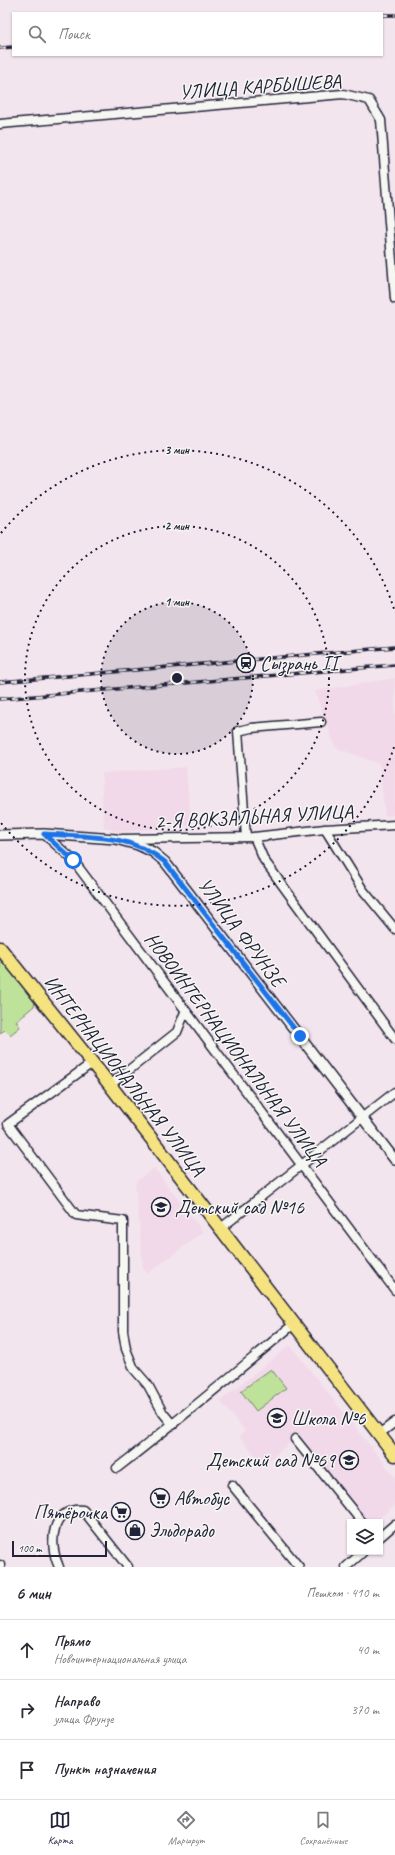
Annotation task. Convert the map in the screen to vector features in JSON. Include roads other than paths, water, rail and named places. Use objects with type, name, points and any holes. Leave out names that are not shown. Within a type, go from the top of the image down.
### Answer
[{"type":"main road","name":"ИНТЕРНАЦИОНАЛЬНАЯ УЛИЦА","points":[[0,948],[110,1085],[295,1323],[395,1455]]},
{"type":"street","name":"УЛИЦА КАРБЫШЕВА","points":[[0,124],[343,94],[369,100],[381,120],[395,299]]},
{"type":"street","points":[[321,722],[251,728],[238,731],[250,837],[264,860],[395,1039]]},
{"type":"street","name":"2-Я ВОКЗАЛЬНАЯ УЛИЦА","points":[[116,839],[250,837],[325,829],[395,825]]},
{"type":"street","points":[[325,829],[363,890],[395,929]]},
{"type":"street","name":"УЛИЦА ФРУНЗЕ","points":[[0,835],[44,834],[116,839],[138,845],[153,852],[165,862],[395,1160]]},
{"type":"street","name":"НОВОИНТЕРНАЦИОНАЛЬНАЯ УЛИЦА","points":[[44,834],[73,860],[185,1012],[395,1290]]},
{"type":"street","points":[[110,1085],[177,1032],[185,1012]]},
{"type":"street","points":[[92,1063],[8,1124],[76,1215],[123,1221],[123,1331],[126,1349],[134,1369],[148,1384],[163,1413],[173,1425]]},
{"type":"street","points":[[221,1228],[395,1092]]},
{"type":"street","points":[[118,1468],[173,1425],[295,1323]]},
{"type":"street","points":[[379,1434],[395,1422]]},
{"type":"street","points":[[295,1438],[360,1519]]},
{"type":"street","points":[[232,1485],[299,1567]]},
{"type":"street","points":[[59,1567],[55,1559],[53,1545],[54,1529],[64,1513],[73,1509],[83,1510],[128,1567]]},
{"type":"street","points":[[383,1534],[395,1524]]},
{"type":"street","points":[[346,1567],[360,1555]]},
{"type":"railway","points":[[383,15],[395,15]]},
{"type":"railway","points":[[0,48],[12,47]]},
{"type":"railway","points":[[0,682],[395,647]]},
{"type":"railway","points":[[0,699],[395,665]]},
{"type":"place","name":"Сызрань II","points":[[246,663]]},
{"type":"place","name":"Детский сад №16","points":[[161,1207]]},
{"type":"place","name":"Школа №6","points":[[277,1418]]},
{"type":"place","name":"Детский сад №69","points":[[349,1460]]},
{"type":"place","name":"Автобус","points":[[160,1498]]},
{"type":"place","name":"Пятёрочка","points":[[121,1512]]},
{"type":"place","name":"Эльдорадо","points":[[135,1530]]}]
